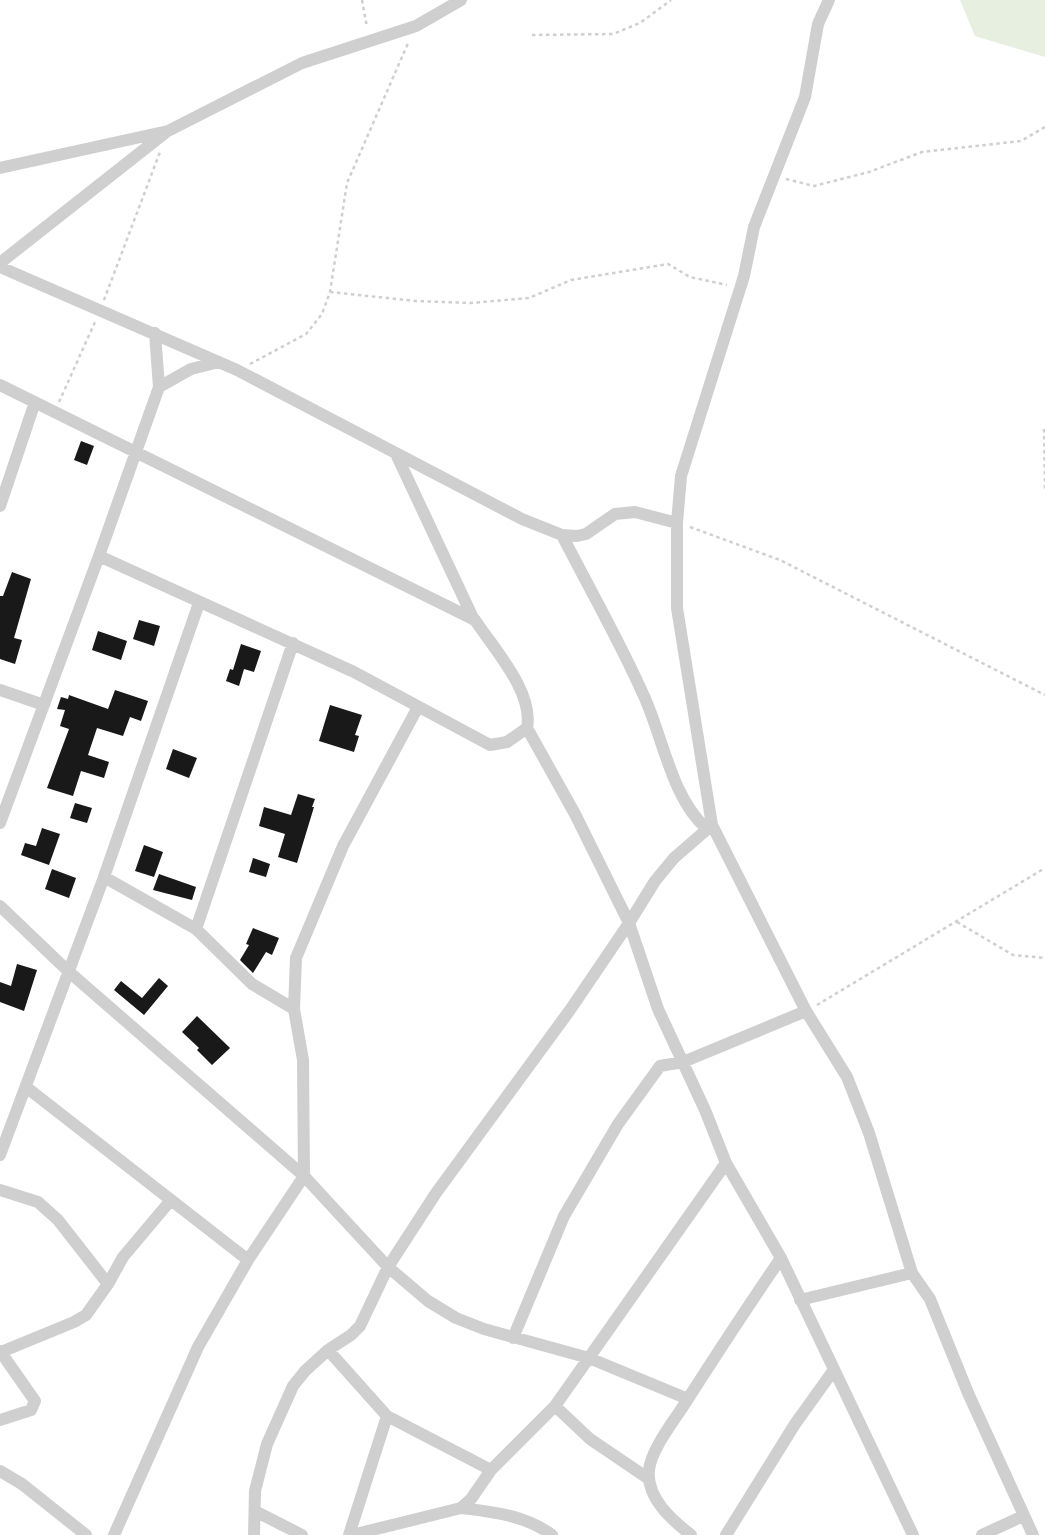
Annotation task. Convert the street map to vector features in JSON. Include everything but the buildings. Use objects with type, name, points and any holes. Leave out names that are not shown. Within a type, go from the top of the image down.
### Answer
[{"type":"street","points":[[461,0],[416,26],[302,63],[169,131],[0,265],[237,370],[522,519],[562,536],[586,534],[615,514],[635,512],[677,523]]},
{"type":"street","points":[[829,0],[818,24],[805,97],[754,227],[740,288],[681,476],[677,523],[677,608],[710,827],[806,1011],[846,1077],[865,1122],[912,1273],[930,1299],[968,1393],[1033,1535]]},
{"type":"street","points":[[0,168],[169,131]]},
{"type":"street","points":[[0,823],[159,387],[155,332]]},
{"type":"street","points":[[159,387],[191,369],[219,362]]},
{"type":"street","points":[[0,385],[475,620]]},
{"type":"street","points":[[0,506],[35,402]]},
{"type":"street","points":[[99,556],[354,672],[490,745],[507,742],[527,728],[530,715],[527,702],[475,620],[396,454]]},
{"type":"street","points":[[562,536],[644,695],[685,803],[697,820],[710,827]]},
{"type":"street","points":[[0,1155],[104,877],[199,603]]},
{"type":"street","points":[[196,929],[293,643]]},
{"type":"street","points":[[0,690],[44,705]]},
{"type":"street","points":[[114,1535],[198,1347],[248,1260],[304,1176],[303,1060],[294,1009],[296,958],[343,846],[418,707]]},
{"type":"street","points":[[527,728],[575,814],[629,923],[658,1009],[726,1163],[781,1258],[913,1535]]},
{"type":"street","points":[[254,1535],[255,1491],[267,1444],[293,1387],[305,1371],[328,1350],[360,1326],[388,1267],[436,1193],[570,1010],[655,881],[674,858],[710,827]]},
{"type":"street","points":[[104,877],[196,929],[252,984],[294,1009]]},
{"type":"street","points":[[0,906],[68,971],[304,1176],[388,1267],[428,1301],[456,1318],[513,1338],[589,1358],[688,1399]]},
{"type":"street","points":[[513,1338],[564,1216],[618,1124],[660,1066],[683,1062],[806,1011]]},
{"type":"street","points":[[26,1087],[248,1260]]},
{"type":"street","points":[[461,1508],[491,1471],[555,1406],[726,1163]]},
{"type":"street","points":[[0,1190],[38,1202],[58,1220],[108,1284]]},
{"type":"street","points":[[0,1420],[31,1410],[35,1401],[0,1352],[86,1315],[123,1257],[171,1200]]},
{"type":"street","points":[[691,1535],[664,1512],[649,1479],[649,1469],[659,1445],[781,1258]]},
{"type":"street","points":[[800,1300],[912,1273]]},
{"type":"street","points":[[328,1350],[387,1416],[491,1471]]},
{"type":"street","points":[[726,1535],[795,1424],[833,1371]]},
{"type":"street","points":[[555,1406],[590,1439],[649,1479]]},
{"type":"street","points":[[351,1535],[387,1416]]},
{"type":"street","points":[[0,1471],[22,1484],[86,1535]]},
{"type":"street","points":[[351,1535],[461,1508],[512,1515],[552,1535]]},
{"type":"street","points":[[255,1511],[302,1535]]},
{"type":"street","points":[[982,1535],[1023,1516]]},
{"type":"path","points":[[362,0],[370,41]]},
{"type":"path","points":[[532,35],[613,34],[640,23],[671,0]]},
{"type":"path","points":[[237,370],[306,334],[322,314],[330,292],[347,183],[416,26]]},
{"type":"path","points":[[774,177],[814,186],[869,172],[922,152],[1021,141],[1045,127]]},
{"type":"path","points":[[55,412],[100,309],[169,131]]},
{"type":"path","points":[[330,292],[416,301],[471,303],[529,298],[571,279],[668,264],[690,277],[740,288]]},
{"type":"path","points":[[1044,429],[1045,490]]},
{"type":"path","points":[[677,523],[780,560],[1045,695]]},
{"type":"path","points":[[806,1011],[1045,868]]},
{"type":"path","points":[[957,922],[1013,955],[1045,958]]},
{"type":"green space","points":[[960,0],[1045,0],[1045,57],[975,36]]}]
